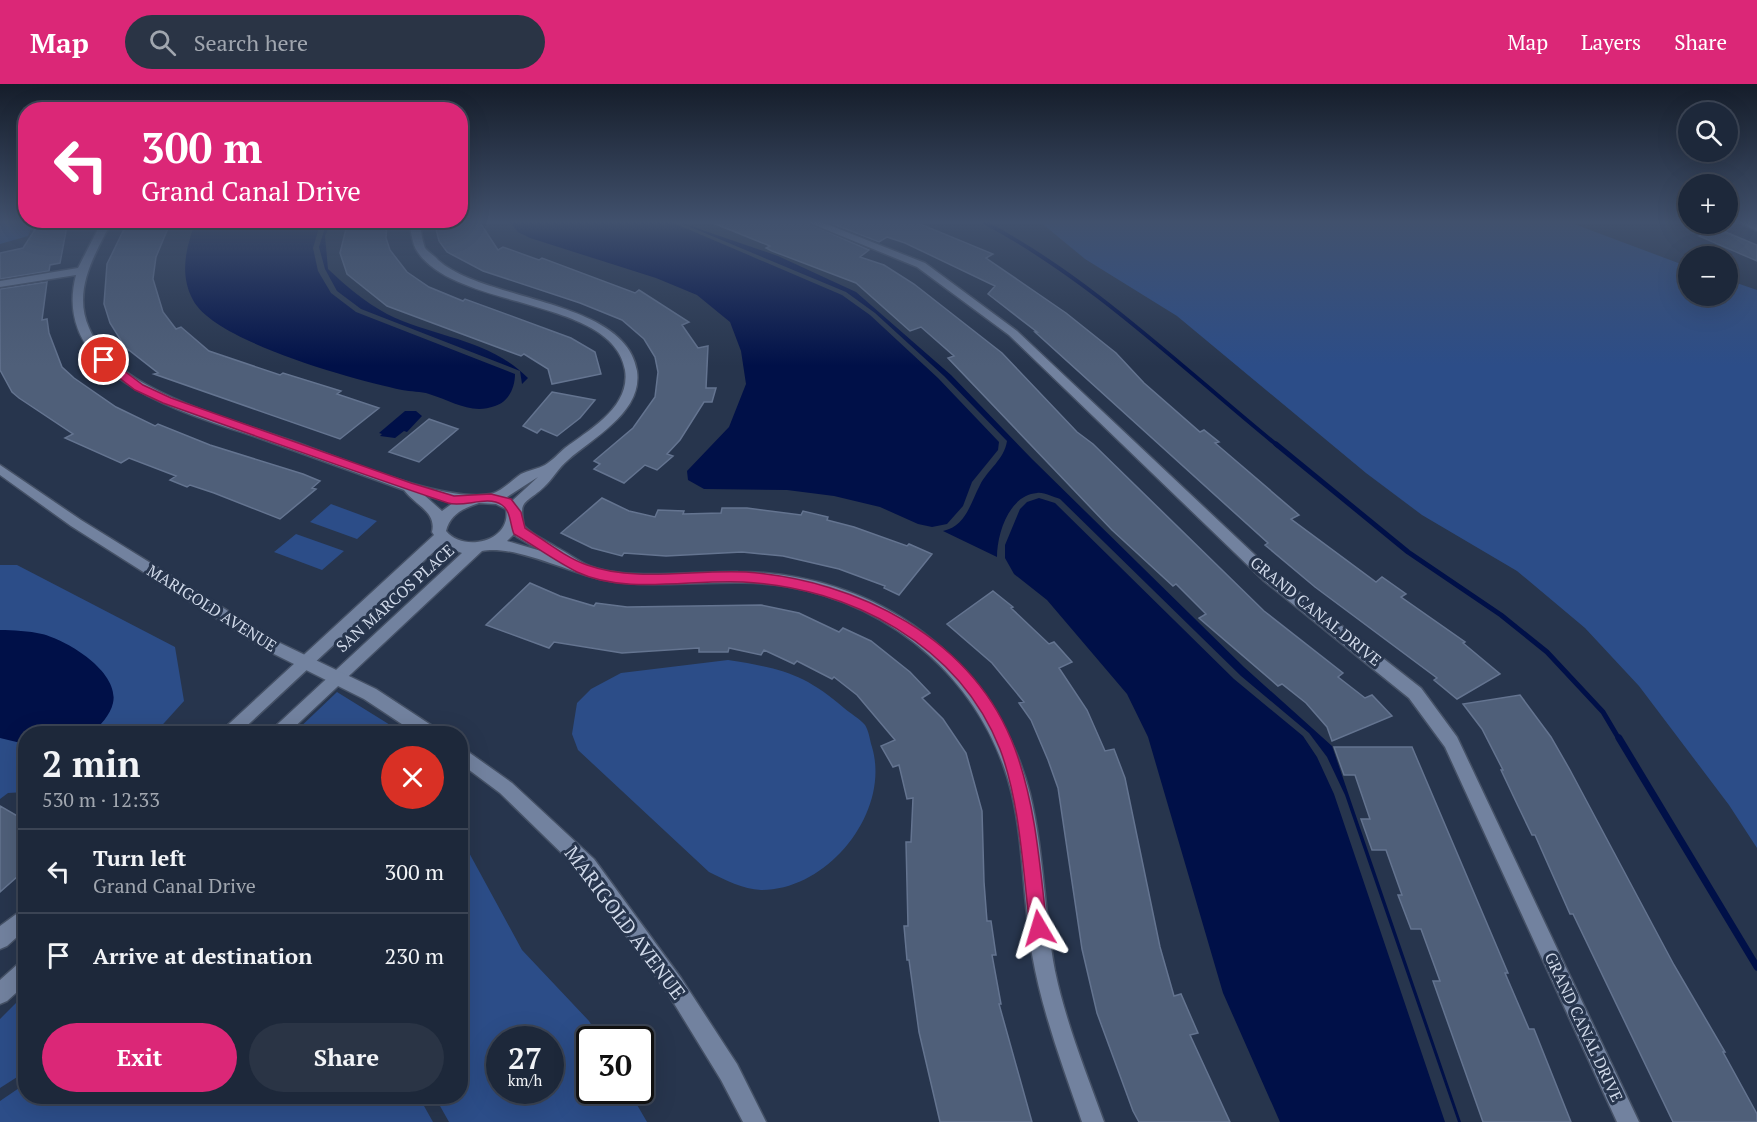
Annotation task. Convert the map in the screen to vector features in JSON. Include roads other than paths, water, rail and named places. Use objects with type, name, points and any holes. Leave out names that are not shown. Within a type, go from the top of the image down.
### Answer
[{"type":"street","points":[[444,269],[466,281],[590,322],[608,332],[626,351],[631,368],[631,380],[625,399],[602,426],[551,468],[528,476],[495,499]]},
{"type":"street","name":"GRAND CANAL DRIVE","points":[[927,269],[993,318],[1268,576],[1415,693],[1451,742],[1628,1122]]},
{"type":"street","points":[[0,284],[82,271],[78,300],[84,332],[96,352],[122,377],[151,394],[409,487],[424,489],[453,500],[478,498]]},
{"type":"street","name":"SAN MARCOS PLACE","points":[[283,726],[336,676],[482,547],[503,537],[513,524],[519,501],[542,482],[551,468]]},
{"type":"street","name":"MARIGOLD AVENUE","points":[[0,469],[76,523],[274,647],[336,676],[418,726]]},
{"type":"street","points":[[409,487],[414,497],[438,515],[441,530]]},
{"type":"street","name":"SAN MARCOS PLACE","points":[[235,726],[441,530],[455,507],[478,498],[495,499]]},
{"type":"street","points":[[495,499],[507,502],[514,515],[517,528],[522,533],[582,569]]},
{"type":"street","name":"SAN MARCOS PLACE","points":[[441,530],[456,547],[482,547]]},
{"type":"street","points":[[482,547],[508,546],[582,569],[626,579],[741,577],[775,579],[816,587],[860,602],[886,614],[929,643],[955,667],[988,710],[1008,749],[1015,771],[1026,822],[1047,980],[1058,1023],[1094,1122]]},
{"type":"street","name":"MARIGOLD AVENUE","points":[[468,759],[506,788],[587,865],[674,985],[729,1072],[755,1122]]},
{"type":"street","points":[[0,939],[18,923]]},
{"type":"street","points":[[0,994],[18,977]]},
{"type":"waterway","points":[[1060,269],[1135,326],[1278,446]]},
{"type":"waterway","points":[[1276,444],[1408,552],[1501,615],[1547,652],[1603,712],[1619,739]]},
{"type":"waterway","points":[[1619,738],[1757,967]]}]
